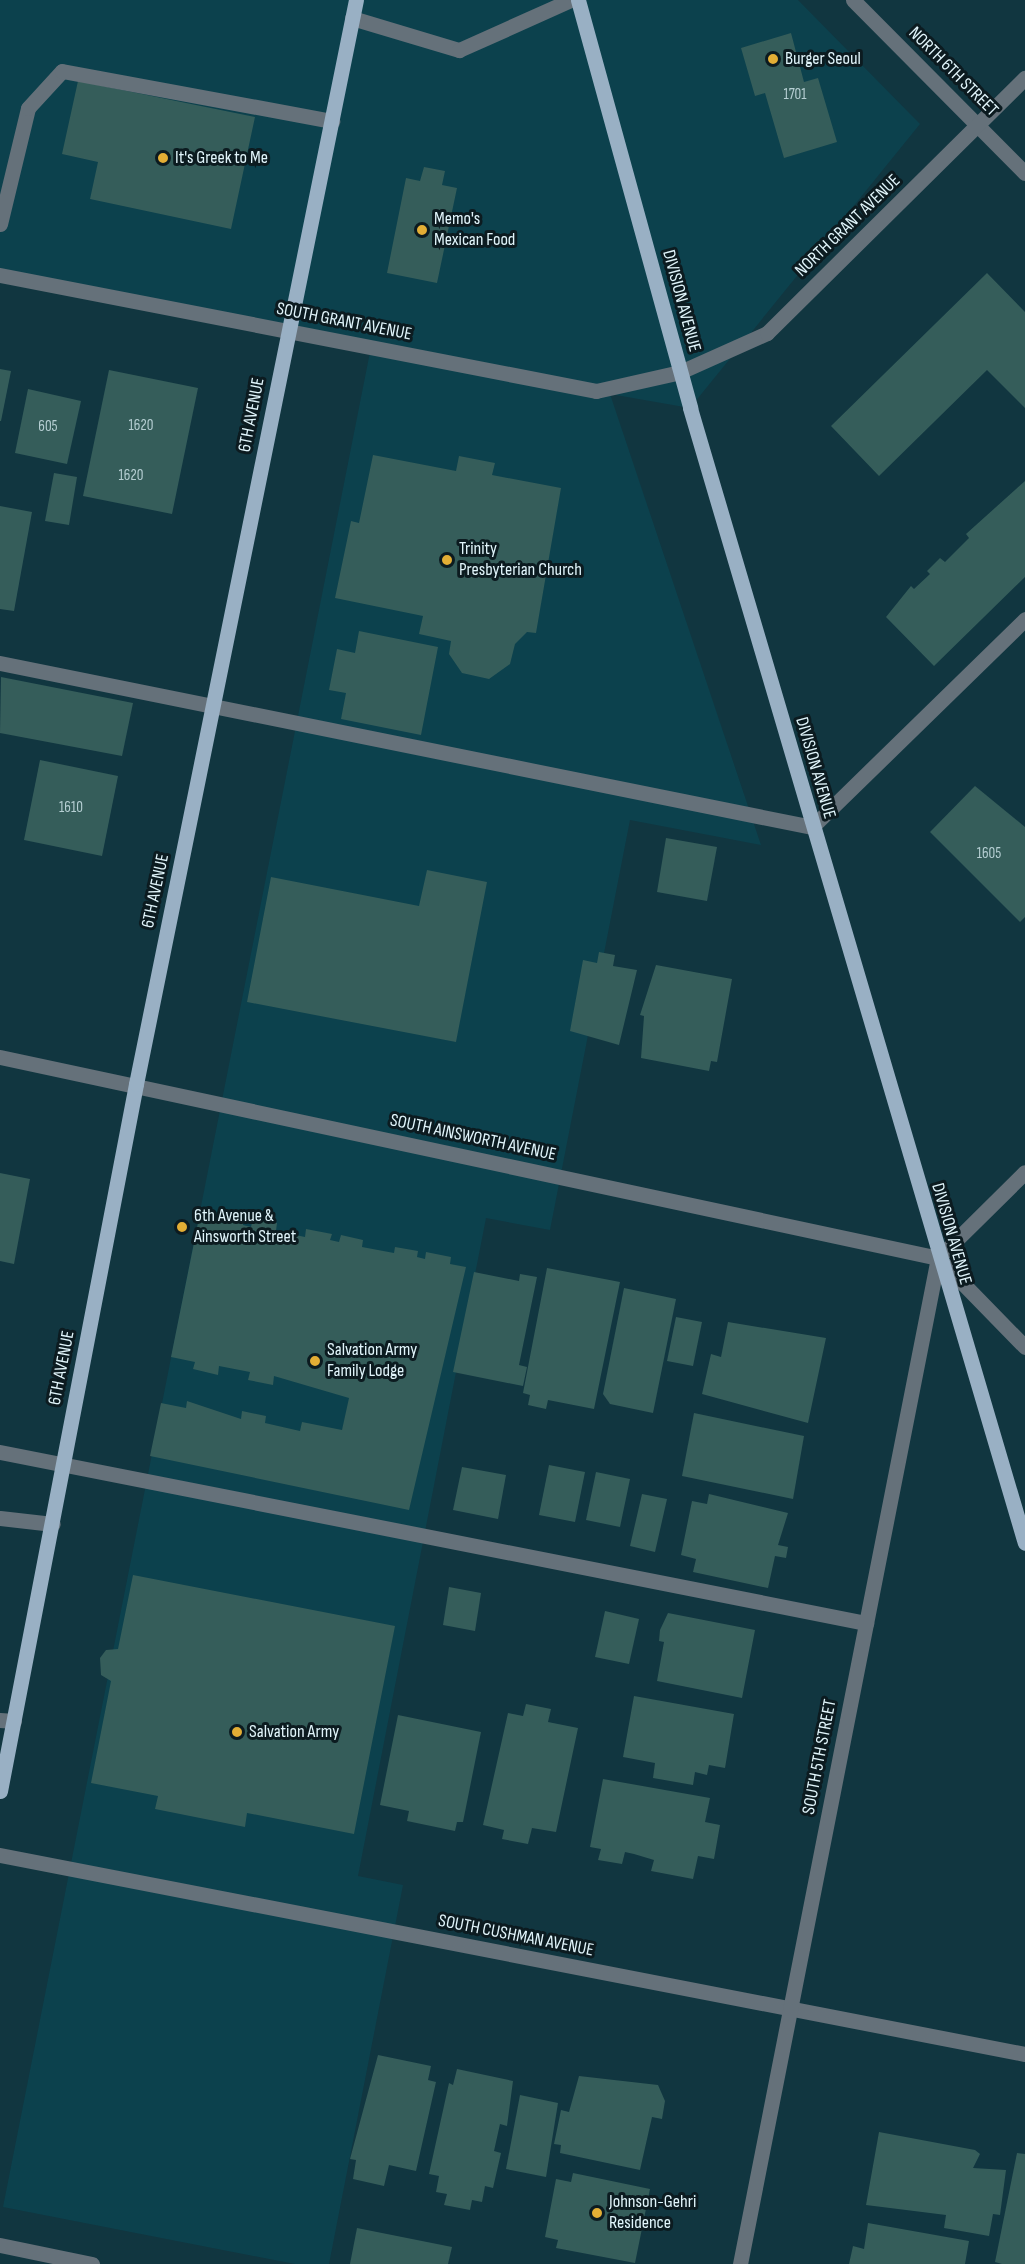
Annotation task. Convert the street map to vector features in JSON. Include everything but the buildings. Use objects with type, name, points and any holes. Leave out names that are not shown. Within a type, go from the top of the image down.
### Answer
[{"type":"main road","name":"6TH AVENUE","points":[[0,1791],[7,1721],[53,1524],[136,1084],[356,0]]},
{"type":"main road","name":"DIVISION AVENUE","points":[[578,0],[680,372],[938,1258],[1025,1543]]},
{"type":"street","points":[[352,18],[459,50],[571,0]]},
{"type":"street","name":"NORTH 6TH STREET","points":[[853,0],[1025,173]]},
{"type":"street","points":[[0,224],[28,108],[63,71],[332,120]]},
{"type":"street","name":"NORTH GRANT AVENUE","points":[[680,372],[766,333],[1025,78]]},
{"type":"street","name":"SOUTH GRANT AVENUE","points":[[0,274],[596,391],[680,372]]},
{"type":"street","points":[[0,663],[812,827],[1025,619]]},
{"type":"street","name":"SOUTH AINSWORTH AVENUE","points":[[0,1057],[136,1084],[938,1258]]},
{"type":"street","points":[[1025,1172],[938,1258],[1025,1347]]},
{"type":"street","name":"SOUTH 5TH STREET","points":[[740,2264],[938,1258]]},
{"type":"street","points":[[0,1452],[866,1623]]},
{"type":"street","points":[[0,1518],[53,1524]]},
{"type":"street","name":"SOUTH CUSHMAN AVENUE","points":[[0,1854],[1025,2054]]},
{"type":"street","points":[[0,2245],[92,2264]]},
{"type":"shaded area","points":[[0,0],[798,0],[920,124],[690,408],[610,394],[761,845],[630,820],[550,1230],[486,1218],[358,1876],[403,1885],[329,2264],[295,2264],[3,2207],[371,347],[0,275]]},
{"type":"place","name":"Burger Seoul","points":[[773,59]]},
{"type":"place","name":"It's Greek to Me","points":[[163,158]]},
{"type":"place","name":"Memo's Mexican Food","points":[[422,230]]},
{"type":"place","name":"Trinity Presbyterian Church","points":[[447,560]]},
{"type":"place","name":"6th Avenue & Ainsworth Street","points":[[182,1227]]},
{"type":"place","name":"Salvation Army Family Lodge","points":[[315,1361]]},
{"type":"place","name":"Salvation Army","points":[[237,1732]]},
{"type":"place","name":"Johnson-Gehri Residence","points":[[597,2213]]}]
